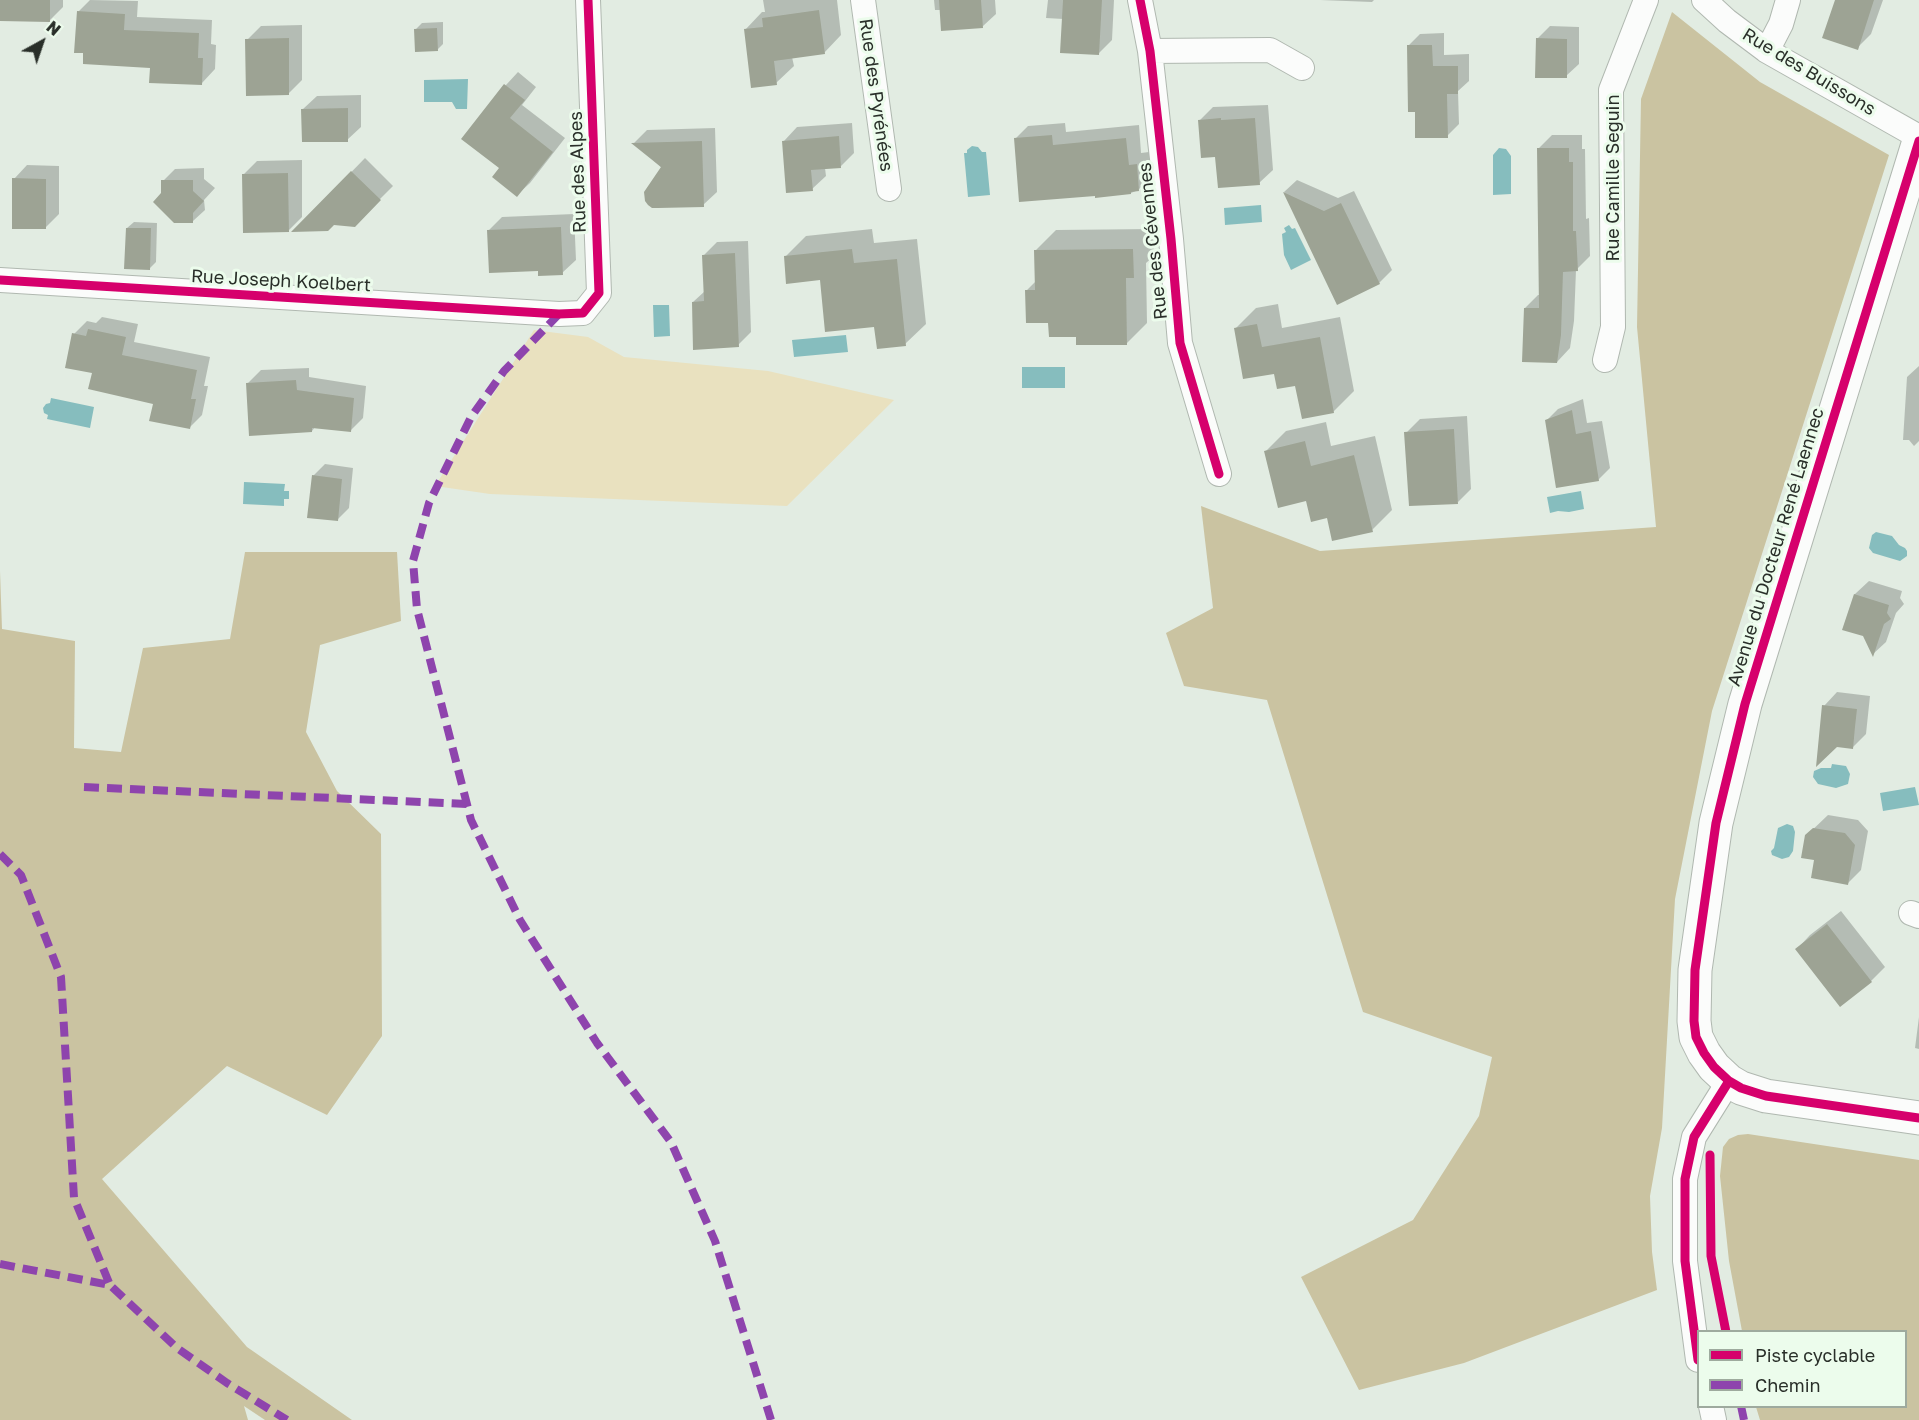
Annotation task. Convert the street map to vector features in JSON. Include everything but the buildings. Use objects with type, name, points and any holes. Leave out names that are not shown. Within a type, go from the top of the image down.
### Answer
[{"type":"street","name":"Rue des Alpes","points":[[559,314],[583,313],[600,293],[588,0]]},
{"type":"street","name":"Rue des Pyrénées","points":[[863,0],[889,189]]},
{"type":"street","name":"Rue des Cévennes","points":[[1140,0],[1150,51],[1180,343],[1219,474]]},
{"type":"street","name":"Rue Camille Seguin","points":[[1605,360],[1613,327],[1611,90],[1646,0]]},
{"type":"street","name":"Rue des Buissons","points":[[1704,0],[1727,21],[1767,51],[1919,136]]},
{"type":"street","points":[[1767,51],[1788,0]]},
{"type":"street","points":[[1150,51],[1270,50],[1302,68]]},
{"type":"street","name":"Avenue du Docteur René Laennec","points":[[1729,1081],[1714,1067],[1704,1053],[1696,1036],[1694,1022],[1695,970],[1716,823],[1745,704],[1912,187],[1919,141]]},
{"type":"street","name":"Rue Joseph Koelbert","points":[[0,280],[559,314]]},
{"type":"street","points":[[1697,1352],[1685,1261],[1685,1179],[1694,1137],[1729,1081],[1741,1088],[1766,1096],[1919,1118]]},
{"type":"shaded area","points":[[1672,12],[1760,82],[1889,155],[1712,711],[1675,899],[1662,1128],[1650,1196],[1652,1252],[1657,1290],[1464,1363],[1359,1390],[1301,1277],[1413,1220],[1479,1116],[1492,1057],[1363,1012],[1267,700],[1184,686],[1166,633],[1213,608],[1201,506],[1320,551],[1656,527],[1637,327],[1641,99]]},
{"type":"shaded area","points":[[534,330],[588,337],[624,357],[768,371],[894,400],[787,506],[490,494],[435,486]]},
{"type":"shaded area","points":[[245,552],[397,552],[401,621],[320,645],[306,732],[337,791],[381,834],[382,1036],[327,1115],[227,1066],[102,1179],[247,1347],[352,1420],[265,1420],[244,1406],[248,1420],[0,1420],[0,571],[2,629],[75,641],[74,748],[121,752],[143,648],[230,639]]},
{"type":"shaded area","points":[[1748,1134],[1919,1160],[1919,1420],[1760,1420],[1756,1408],[1907,1408],[1907,1330],[1742,1330],[1729,1261],[1720,1176],[1723,1147],[1729,1139]]},
{"type":"water","points":[[468,79],[467,109],[456,109],[452,102],[424,102],[424,80]]},
{"type":"water","points":[[972,146],[986,152],[990,195],[968,197],[964,153],[967,153]]},
{"type":"water","points":[[1499,148],[1506,149],[1511,156],[1511,194],[1493,195],[1493,155]]},
{"type":"water","points":[[1261,205],[1262,222],[1225,225],[1224,208]]},
{"type":"water","points":[[1289,225],[1292,229],[1295,228],[1311,260],[1291,270],[1284,255],[1282,234],[1286,232],[1284,228]]},
{"type":"water","points":[[653,305],[669,305],[670,336],[654,337]]},
{"type":"water","points":[[846,335],[848,352],[794,357],[792,340]]},
{"type":"water","points":[[1022,367],[1065,367],[1065,388],[1022,388]]},
{"type":"water","points":[[51,398],[94,407],[90,428],[47,419],[48,415],[44,413],[43,408],[50,403]]},
{"type":"water","points":[[244,482],[285,484],[284,491],[289,491],[289,499],[284,499],[284,506],[243,504]]},
{"type":"water","points":[[1581,491],[1584,509],[1550,513],[1547,497]]},
{"type":"water","points":[[1876,532],[1892,536],[1899,545],[1905,548],[1907,556],[1900,561],[1873,553],[1869,548],[1872,535]]},
{"type":"water","points":[[1832,764],[1846,766],[1850,774],[1848,784],[1836,788],[1818,784],[1813,777],[1814,771],[1831,768]]},
{"type":"water","points":[[1915,787],[1919,805],[1883,811],[1880,793]]},
{"type":"water","points":[[1787,824],[1793,826],[1795,832],[1793,851],[1789,857],[1782,859],[1772,855],[1771,851],[1774,848],[1778,828]]},
{"type":"marked path","points":[[559,314],[504,371],[471,417],[429,503],[413,561],[417,609],[471,820],[520,920],[597,1043],[671,1142],[715,1241],[771,1420]]},
{"type":"marked path","points":[[84,787],[467,804]]},
{"type":"marked path","points":[[0,854],[21,875],[61,977],[74,1198],[110,1285]]},
{"type":"marked path","points":[[0,1264],[110,1285],[177,1348],[227,1383],[287,1420]]},
{"type":"marked path","points":[[1741,1408],[1744,1420]]},
{"type":"cycle path","points":[[0,280],[559,314],[583,313],[599,293],[588,0]]},
{"type":"cycle path","points":[[1140,0],[1150,51],[1180,343],[1219,474]]},
{"type":"cycle path","points":[[1919,141],[1745,704],[1716,823],[1695,970],[1694,1021],[1696,1037],[1704,1053],[1714,1067],[1729,1081],[1741,1088],[1766,1096],[1919,1118]]},
{"type":"cycle path","points":[[1697,1352],[1685,1261],[1685,1179],[1694,1137],[1729,1081]]},
{"type":"cycle path","points":[[1710,1155],[1711,1256],[1726,1330]]}]
